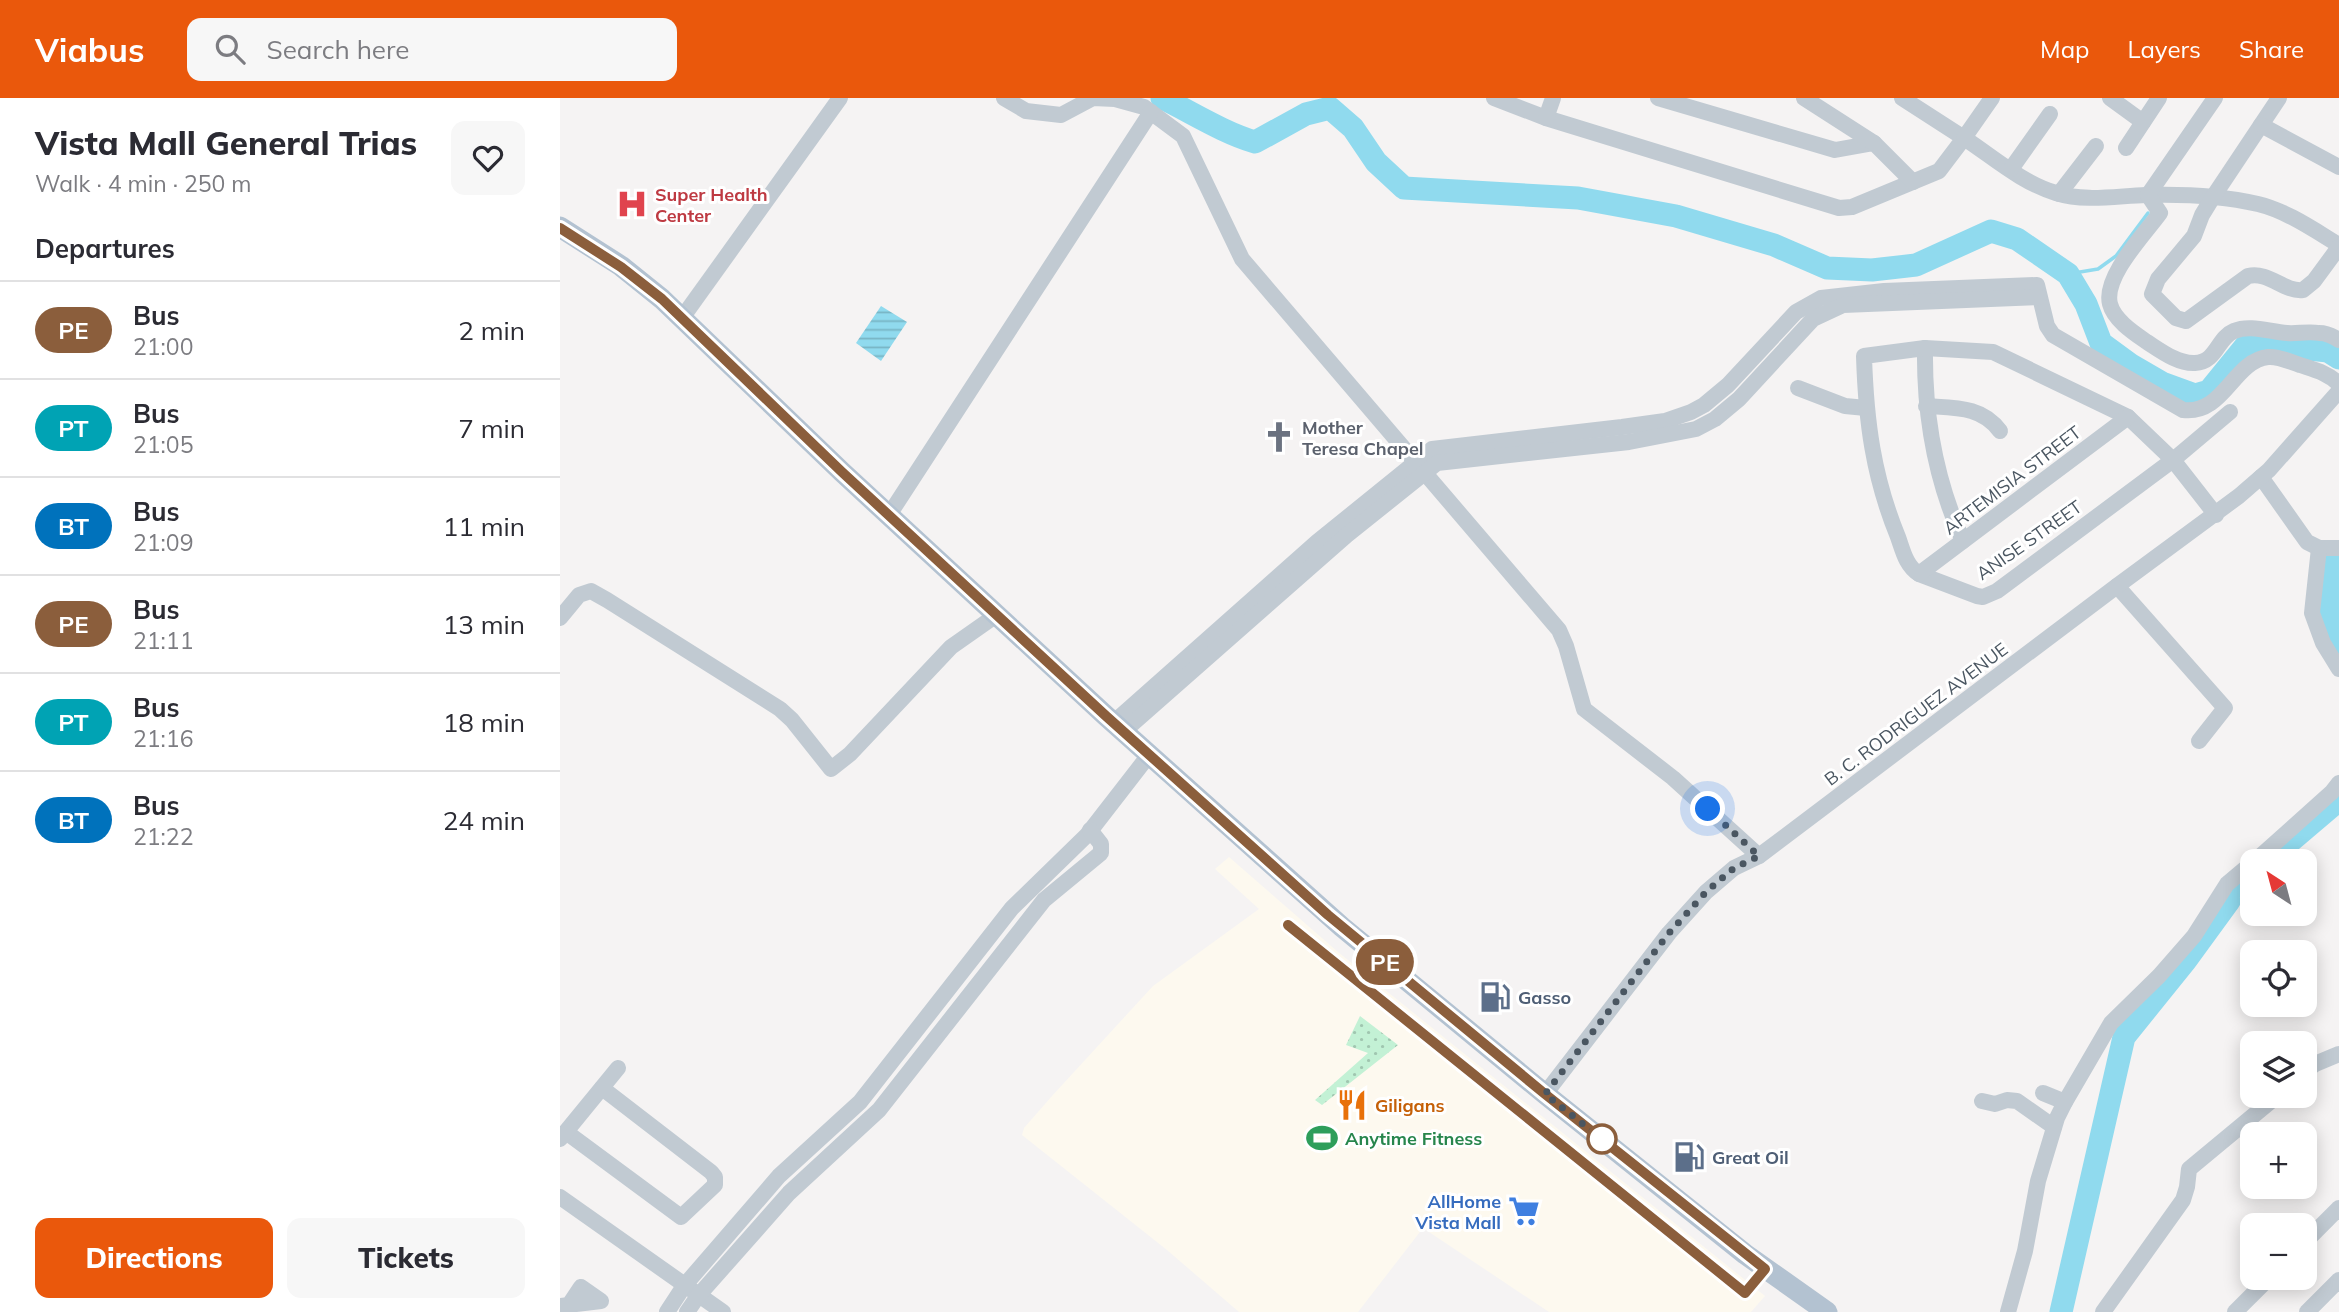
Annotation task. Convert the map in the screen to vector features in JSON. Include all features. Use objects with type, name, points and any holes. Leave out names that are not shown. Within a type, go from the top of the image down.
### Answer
[{"type":"main road","points":[[560,228],[632,274],[682,318],[1118,727],[1333,919],[1545,1094],[1815,1309]]},
{"type":"street","points":[[682,318],[840,98]]},
{"type":"street","points":[[1004,98],[1026,111],[1061,115],[1093,98],[1115,99],[1144,107],[1184,136],[1242,259],[1559,630],[1584,709],[1673,778],[1759,856]]},
{"type":"street","points":[[1494,98],[1546,118],[1839,208],[1852,206],[1939,171],[1992,98]]},
{"type":"street","points":[[1546,118],[1553,98]]},
{"type":"street","points":[[1658,98],[1835,150],[1874,143]]},
{"type":"street","points":[[1804,98],[1874,143],[1913,183]]},
{"type":"street","points":[[1902,98],[2032,183],[2059,194],[2081,197],[2213,197],[2259,204],[2281,212],[2339,246],[2314,281],[2303,290],[2292,289],[2256,274],[2248,276],[2192,318],[2181,320],[2155,298],[2152,289],[2194,236],[2202,215],[2213,197],[2278,98]]},
{"type":"street","points":[[2109,98],[2143,122]]},
{"type":"street","points":[[2126,148],[2159,98]]},
{"type":"street","points":[[2148,195],[2215,98]]},
{"type":"street","points":[[889,515],[1150,112]]},
{"type":"street","points":[[2011,169],[2050,114]]},
{"type":"street","points":[[2261,125],[2339,167]]},
{"type":"street","points":[[2059,194],[2096,146]]},
{"type":"street","points":[[2148,195],[2160,213],[2114,276],[2109,291],[2110,306],[2120,320],[2137,335],[2169,356],[2187,363],[2199,363],[2210,358],[2227,335],[2235,330],[2258,328],[2288,333],[2319,332],[2339,340]]},
{"type":"street","points":[[1118,727],[1347,535],[1421,467],[1629,442],[1696,429],[1716,419],[1739,399],[1814,319],[1843,305],[2038,291],[2047,326],[2053,335],[2183,410],[2206,408],[2248,367],[2261,359],[2272,357],[2328,374],[2339,384]]},
{"type":"street","points":[[1925,348],[1926,406],[1931,442],[1940,482],[1963,541]]},
{"type":"street","points":[[1919,574],[1909,565],[1885,506],[1872,457],[1866,408],[1864,356],[1925,348],[1993,352],[2128,417],[2173,460],[2216,515]]},
{"type":"street","points":[[1798,388],[1845,406],[1866,408]]},
{"type":"street","name":"B. C. RODRIGUEZ AVENUE","points":[[1545,1094],[1669,933],[1706,892],[1734,868],[1759,856],[2117,586],[2216,515],[2260,477],[2339,391]]},
{"type":"street","points":[[1926,406],[1976,411],[1986,415],[2000,431]]},
{"type":"street","name":"ANISE STREET","points":[[1919,574],[1977,596],[1990,594],[2173,460],[2230,412]]},
{"type":"street","name":"ARTEMISIA STREET","points":[[1919,574],[2128,417]]},
{"type":"street","points":[[2260,477],[2307,542],[2319,548],[2339,548]]},
{"type":"street","points":[[2319,548],[2312,613],[2323,643],[2339,669]]},
{"type":"street","points":[[2117,586],[2225,708],[2199,741]]},
{"type":"street","points":[[560,618],[579,595],[591,591],[780,709],[831,769],[850,754],[951,647],[998,614]]},
{"type":"street","points":[[664,1312],[792,1163],[860,1102],[1012,908],[1090,830],[1149,755]]},
{"type":"street","points":[[2268,849],[2339,783]]},
{"type":"street","points":[[687,1312],[789,1193],[879,1110],[1044,900],[1101,853],[1101,844],[1090,830]]},
{"type":"street","points":[[2008,1312],[2025,1251],[2038,1181],[2054,1127],[2065,1102],[2111,1023],[2159,976],[2194,936],[2227,884],[2240,873]]},
{"type":"street","points":[[2317,1063],[2339,1054]]},
{"type":"street","points":[[602,1088],[712,1172],[715,1185],[681,1217],[563,1135],[618,1068]]},
{"type":"street","points":[[2043,1093],[2065,1102]]},
{"type":"street","points":[[1982,1101],[1995,1104],[2017,1101],[2054,1127]]},
{"type":"street","points":[[2103,1312],[2183,1200],[2189,1169],[2263,1108]]},
{"type":"street","points":[[562,1204],[725,1312]]},
{"type":"street","points":[[2317,1230],[2339,1208]]},
{"type":"street","points":[[725,1312],[715,1284],[724,1246],[733,1229]]},
{"type":"street","points":[[656,1266],[678,1270],[687,1268],[714,1251]]},
{"type":"street","points":[[656,1266],[664,1285],[664,1312]]},
{"type":"street","points":[[2306,1312],[2339,1280]]},
{"type":"street","points":[[2235,1312],[2257,1290]]},
{"type":"shaded area","points":[[1229,857],[1338,952],[1765,1296],[1751,1312],[1549,1312],[1423,1228],[1358,1312],[1239,1312],[1167,1250],[1022,1135],[1024,1128],[1052,1096],[1153,986],[1259,909],[1215,869]]},
{"type":"green space","points":[[1360,1016],[1398,1045],[1322,1105],[1315,1100],[1368,1053],[1346,1045]]},
{"type":"water","points":[[881,306],[907,322],[881,361],[856,343]]},
{"type":"waterway","points":[[1162,98],[1219,128],[1255,142],[1306,114],[1330,108],[1353,128],[1376,162],[1404,188],[1578,198],[1676,216],[1774,245],[1827,268],[1872,270],[1916,265],[1991,231],[2017,239],[2068,274],[2086,304],[2101,343],[2162,383],[2195,395],[2209,391],[2248,343],[2328,351],[2339,358]]},
{"type":"waterway","points":[[2068,274],[2098,269],[2116,256],[2148,213]]},
{"type":"waterway","points":[[2329,562],[2329,598],[2339,656]]},
{"type":"waterway","points":[[2281,849],[2339,800]]},
{"type":"waterway","points":[[2061,1312],[2124,1037],[2229,901]]},
{"type":"bus line","name":"PE","points":[[560,228],[595,248],[662,299],[842,472],[1106,716],[1328,915],[1545,1094],[1765,1269],[1745,1293],[1288,925]]},
{"type":"place","name":"Super Health Center","points":[[632,204]]},
{"type":"place","name":"Mother Teresa Chapel","points":[[1279,437]]},
{"type":"place","name":"Gasso","points":[[1495,997]]},
{"type":"place","name":"Giligans","points":[[1352,1105]]},
{"type":"place","name":"Anytime Fitness","points":[[1322,1138]]},
{"type":"place","name":"Great Oil","points":[[1689,1157]]},
{"type":"place","name":"AllHome Vista Mall","points":[[1524,1211]]},
{"type":"route","points":[[1602,1139],[1545,1094],[1669,933],[1706,892],[1734,868],[1759,856],[1708,809]]}]
